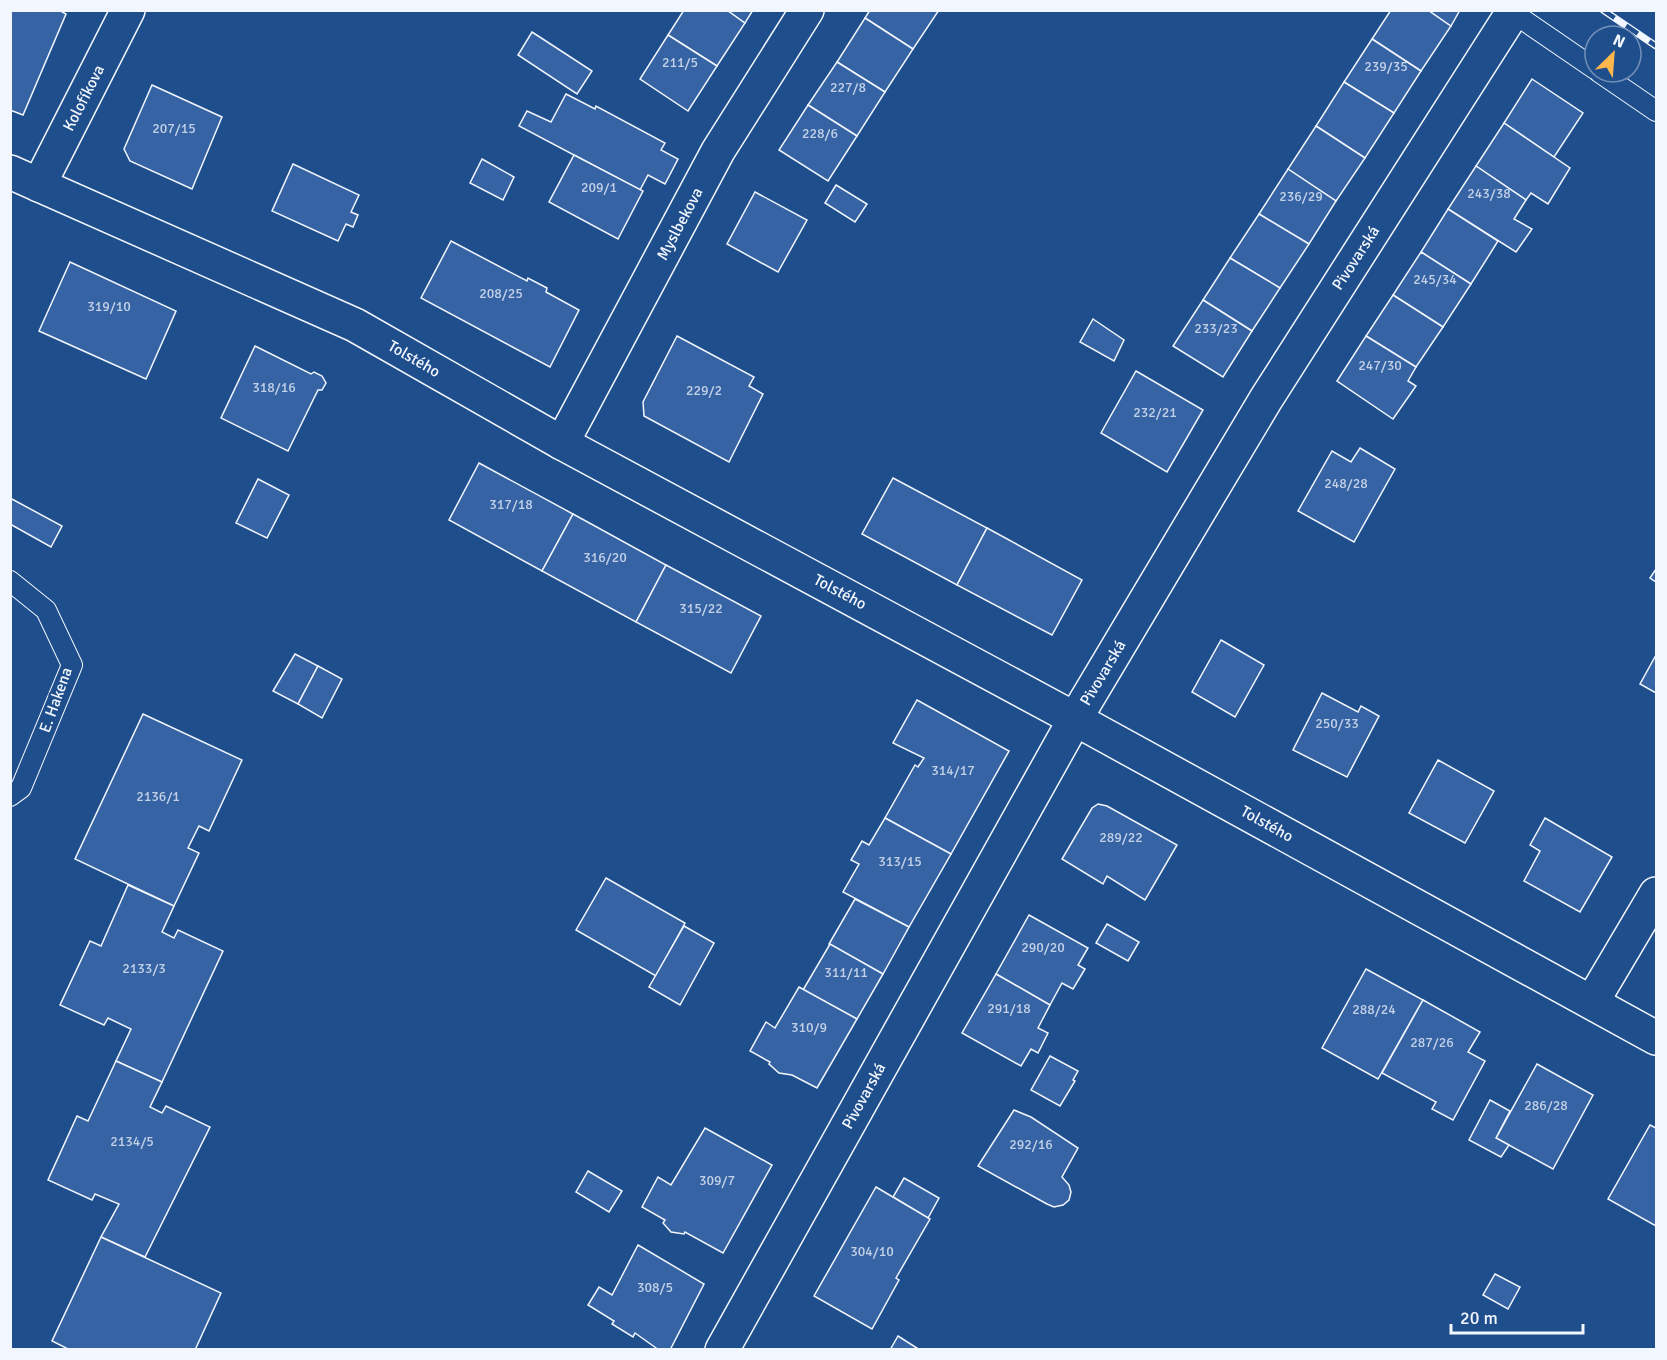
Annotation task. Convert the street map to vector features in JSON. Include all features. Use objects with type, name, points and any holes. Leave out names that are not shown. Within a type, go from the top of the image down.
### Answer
[{"type":"street","name":"Kolofíkova","points":[[25,179],[128,10]]},
{"type":"street","name":"Myslbekova","points":[[562,443],[718,151],[807,10]]},
{"type":"street","name":"Pivovarská","points":[[722,1350],[1075,719],[1266,399],[1511,11]]},
{"type":"street","name":"Tolstého","points":[[25,179],[355,325],[562,443],[1075,719],[1656,1038]]},
{"type":"street","points":[[1592,1002],[1656,894]]},
{"type":"lane","points":[[1511,11],[1583,61]]},
{"type":"lane","points":[[1617,84],[1656,111]]},
{"type":"lane","name":"E. Hakena","points":[[10,581],[46,610],[72,665],[21,788],[10,796]]},
{"type":"building","points":[[10,10],[59,10],[66,14],[23,115],[10,110]]},
{"type":"building","points":[[684,10],[727,10],[745,23],[717,66],[668,35]]},
{"type":"building","points":[[727,10],[753,10],[745,23]]},
{"type":"building","points":[[870,10],[939,10],[913,49],[865,18]]},
{"type":"building","points":[[1391,10],[1428,10],[1451,26],[1421,71],[1372,39]]},
{"type":"building","points":[[1428,10],[1460,10],[1451,26]]},
{"type":"building","points":[[865,18],[913,49],[885,92],[837,62]]},
{"type":"building","points":[[532,32],[592,71],[577,94],[518,55]]},
{"type":"building","points":[[668,35],[717,66],[688,111],[640,79]]},
{"type":"building","points":[[1372,39],[1421,71],[1394,113],[1344,82]]},
{"type":"building","points":[[837,62],[885,92],[857,136],[808,105]]},
{"type":"building","points":[[1532,79],[1583,113],[1554,157],[1504,123]]},
{"type":"building","points":[[1344,82],[1394,113],[1365,158],[1316,126]]},
{"type":"building","points":[[152,85],[222,117],[192,189],[130,161],[124,149]]},
{"type":"building","points":[[566,94],[595,109],[596,106],[665,143],[661,150],[678,159],[665,184],[648,175],[640,190],[519,126],[527,111],[551,122]]},
{"type":"building","points":[[808,105],[857,136],[828,181],[779,150]]},
{"type":"building","points":[[1504,123],[1570,168],[1548,204],[1531,193],[1526,200],[1476,166]]},
{"type":"building","points":[[1316,126],[1365,158],[1336,201],[1288,169]]},
{"type":"building","points":[[574,155],[643,191],[618,239],[549,202]]},
{"type":"building","points":[[482,159],[514,177],[503,200],[470,183]]},
{"type":"building","points":[[293,164],[359,195],[351,212],[358,215],[353,227],[346,224],[338,241],[272,211]]},
{"type":"building","points":[[1476,166],[1526,200],[1514,219],[1532,229],[1516,252],[1448,209]]},
{"type":"building","points":[[1288,169],[1336,201],[1309,244],[1259,214]]},
{"type":"building","points":[[836,185],[867,204],[855,222],[825,203]]},
{"type":"building","points":[[755,192],[807,220],[778,272],[727,244]]},
{"type":"building","points":[[1448,209],[1498,241],[1471,284],[1421,252]]},
{"type":"building","points":[[1259,214],[1309,244],[1280,288],[1230,258]]},
{"type":"building","points":[[451,241],[527,281],[528,278],[547,288],[546,292],[579,310],[550,367],[421,298]]},
{"type":"building","points":[[1421,252],[1471,284],[1443,327],[1393,295]]},
{"type":"building","points":[[1230,258],[1280,288],[1252,331],[1203,300]]},
{"type":"building","points":[[70,262],[176,311],[146,379],[39,331]]},
{"type":"building","points":[[1393,295],[1443,327],[1416,367],[1366,336]]},
{"type":"building","points":[[1203,300],[1252,331],[1223,377],[1173,346]]},
{"type":"building","points":[[1093,319],[1124,340],[1114,361],[1080,342]]},
{"type":"building","points":[[677,336],[754,377],[749,386],[763,394],[729,462],[644,416],[643,402]]},
{"type":"building","points":[[1366,336],[1416,367],[1408,381],[1416,386],[1393,419],[1337,381]]},
{"type":"building","points":[[255,346],[311,374],[314,372],[322,376],[326,383],[322,390],[318,390],[288,451],[221,418]]},
{"type":"building","points":[[1136,371],[1203,410],[1167,472],[1101,433]]},
{"type":"building","points":[[1360,448],[1395,469],[1354,542],[1298,511],[1332,451],[1351,462]]},
{"type":"building","points":[[479,463],[573,514],[542,571],[449,520]]},
{"type":"building","points":[[893,478],[987,528],[957,585],[862,534]]},
{"type":"building","points":[[258,479],[289,495],[267,538],[236,523]]},
{"type":"building","points":[[10,498],[62,526],[51,547],[10,524]]},
{"type":"building","points":[[573,514],[666,565],[636,622],[542,571]]},
{"type":"building","points":[[987,528],[1082,580],[1052,635],[957,585]]},
{"type":"building","points":[[666,565],[761,616],[731,673],[636,622]]},
{"type":"building","points":[[1656,569],[1656,582],[1650,578]]},
{"type":"building","points":[[1221,640],[1264,665],[1235,717],[1192,692]]},
{"type":"building","points":[[295,654],[318,666],[298,704],[273,691]]},
{"type":"building","points":[[1656,655],[1656,693],[1640,684]]},
{"type":"building","points":[[318,666],[342,679],[322,718],[298,704]]},
{"type":"building","points":[[1322,693],[1358,712],[1361,706],[1379,716],[1347,777],[1293,750]]},
{"type":"building","points":[[917,700],[1009,751],[951,854],[885,818],[915,765],[918,767],[924,758],[893,743]]},
{"type":"building","points":[[143,714],[242,760],[209,831],[199,826],[188,848],[199,853],[174,906],[75,859]]},
{"type":"building","points":[[1438,760],[1494,791],[1465,843],[1409,813]]},
{"type":"building","points":[[1098,804],[1107,806],[1177,845],[1145,900],[1107,876],[1103,884],[1062,859],[1092,808]]},
{"type":"building","points":[[885,818],[951,854],[909,927],[843,892],[859,864],[851,860],[862,841],[869,845]]},
{"type":"building","points":[[1545,818],[1612,857],[1580,912],[1524,881],[1540,851],[1530,845]]},
{"type":"building","points":[[606,878],[685,923],[656,976],[576,930]]},
{"type":"building","points":[[128,885],[174,906],[162,932],[174,938],[178,930],[223,951],[162,1082],[116,1061],[131,1029],[108,1018],[104,1025],[60,1005],[90,941],[101,946]]},
{"type":"building","points":[[855,899],[909,927],[883,974],[829,944]]},
{"type":"building","points":[[1029,915],[1088,948],[1078,965],[1085,969],[1073,989],[1062,983],[1050,1005],[996,974]]},
{"type":"building","points":[[1107,924],[1139,942],[1128,961],[1096,943]]},
{"type":"building","points":[[684,926],[714,943],[680,1005],[649,987]]},
{"type":"building","points":[[830,944],[883,974],[857,1019],[803,990]]},
{"type":"building","points":[[1366,969],[1423,1000],[1378,1079],[1322,1048]]},
{"type":"building","points":[[996,974],[1050,1005],[1038,1028],[1048,1033],[1038,1053],[1031,1049],[1021,1066],[962,1033]]},
{"type":"building","points":[[799,987],[857,1019],[817,1088],[792,1075],[779,1073],[769,1064],[770,1062],[750,1051],[766,1022],[775,1028]]},
{"type":"building","points":[[1423,1000],[1480,1032],[1468,1052],[1485,1061],[1453,1120],[1432,1109],[1436,1102],[1382,1073]]},
{"type":"building","points":[[1050,1056],[1078,1071],[1073,1080],[1075,1081],[1060,1106],[1031,1090]]},
{"type":"building","points":[[116,1061],[162,1082],[150,1107],[162,1113],[166,1106],[210,1127],[145,1257],[101,1237],[119,1204],[95,1194],[92,1200],[48,1180],[77,1116],[88,1121]]},
{"type":"building","points":[[1537,1064],[1593,1095],[1553,1169],[1496,1138]]},
{"type":"building","points":[[1490,1100],[1510,1111],[1496,1138],[1509,1145],[1501,1157],[1469,1140]]},
{"type":"building","points":[[1014,1110],[1031,1117],[1078,1148],[1062,1177],[1069,1185],[1071,1192],[1069,1200],[1063,1205],[1054,1207],[1047,1204],[978,1166]]},
{"type":"building","points":[[1650,1125],[1656,1128],[1656,1226],[1608,1199]]},
{"type":"building","points":[[705,1128],[772,1165],[723,1253],[685,1232],[684,1234],[671,1232],[663,1223],[665,1220],[642,1207],[658,1177],[671,1185]]},
{"type":"building","points":[[588,1171],[622,1191],[609,1212],[576,1192]]},
{"type":"building","points":[[904,1178],[939,1198],[928,1218],[893,1197]]},
{"type":"building","points":[[876,1187],[930,1219],[896,1278],[899,1280],[872,1329],[814,1296]]},
{"type":"building","points":[[101,1237],[221,1293],[195,1350],[70,1350],[52,1341]]},
{"type":"building","points":[[638,1245],[704,1284],[670,1350],[659,1350],[635,1333],[633,1337],[612,1324],[614,1321],[588,1305],[599,1287],[612,1295]]},
{"type":"building","points":[[1495,1274],[1520,1287],[1508,1309],[1483,1295]]},
{"type":"building","points":[[898,1336],[920,1350],[890,1350]]},
{"type":"railway","points":[[1603,10],[1656,46]]}]
